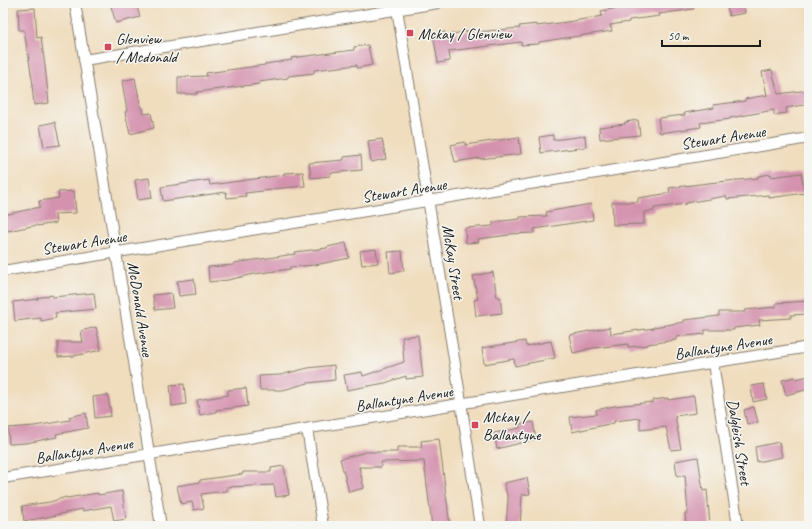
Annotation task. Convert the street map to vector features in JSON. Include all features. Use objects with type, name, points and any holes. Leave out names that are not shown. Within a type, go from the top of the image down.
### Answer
[{"type":"street","name":"McDonald Avenue","points":[[75,3],[161,526]]},
{"type":"street","points":[[84,60],[396,6],[438,3]]},
{"type":"street","name":"McKay Street","points":[[396,6],[480,526]]},
{"type":"street","name":"Stewart Avenue","points":[[3,271],[809,138]]},
{"type":"street","name":"Ballantyne Avenue","points":[[3,478],[809,347]]},
{"type":"street","name":"Dalgleish Street","points":[[713,363],[738,526]]},
{"type":"street","points":[[307,429],[322,526]]},
{"type":"building","points":[[110,3],[136,3],[140,17],[116,23]]},
{"type":"building","points":[[646,3],[693,3],[694,9],[659,14],[660,16],[629,20],[629,22],[610,25],[612,31],[539,42],[539,44],[521,45],[521,42],[449,51],[450,61],[438,63],[433,34],[445,32],[446,35],[476,30],[477,32],[520,28],[519,26],[537,24],[537,26],[574,21],[602,16],[601,11]]},
{"type":"building","points":[[726,3],[743,3],[745,13],[729,16]]},
{"type":"building","points":[[35,8],[37,38],[41,37],[49,103],[34,105],[33,85],[24,30],[19,30],[18,9]]},
{"type":"building","points":[[368,45],[372,65],[357,68],[357,65],[314,70],[314,73],[288,76],[288,78],[259,82],[259,84],[197,92],[197,94],[178,94],[178,77],[207,76],[206,73],[265,65],[292,60],[291,58],[354,50],[354,47]]},
{"type":"building","points":[[772,70],[778,94],[809,90],[809,104],[786,108],[787,113],[774,115],[774,110],[730,119],[700,123],[701,127],[660,133],[658,118],[685,115],[684,113],[714,108],[713,105],[745,101],[745,99],[767,95],[762,72]]},
{"type":"building","points":[[135,78],[141,108],[143,108],[144,114],[151,113],[154,128],[130,134],[125,112],[127,111],[122,81]]},
{"type":"building","points":[[638,120],[640,135],[600,139],[599,127],[625,124],[625,122]]},
{"type":"building","points":[[55,122],[60,145],[44,147],[40,125]]},
{"type":"building","points":[[553,135],[553,140],[585,136],[586,147],[541,153],[539,137]]},
{"type":"building","points":[[519,137],[521,154],[455,162],[451,145],[465,142],[465,145]]},
{"type":"building","points":[[382,139],[386,159],[371,162],[368,141]]},
{"type":"building","points":[[361,155],[362,170],[330,173],[330,176],[311,178],[309,163],[344,160],[344,157]]},
{"type":"building","points":[[303,172],[305,186],[245,193],[246,196],[227,198],[226,192],[163,201],[161,187],[209,180],[210,185],[284,175],[284,173]]},
{"type":"building","points":[[801,173],[805,193],[769,198],[769,195],[727,199],[726,196],[686,204],[654,208],[654,211],[644,212],[644,224],[613,225],[612,202],[638,202],[638,198],[670,193],[669,188],[758,178],[758,176],[771,174],[771,177]]},
{"type":"building","points":[[149,178],[152,198],[138,200],[135,180]]},
{"type":"building","points":[[74,191],[76,213],[55,214],[56,223],[8,231],[4,215],[40,207],[39,201],[59,198],[58,192]]},
{"type":"building","points":[[591,204],[593,220],[534,229],[534,233],[509,234],[478,239],[479,242],[466,243],[465,228],[493,226],[493,222],[520,219],[520,217],[547,216],[546,212]]},
{"type":"building","points":[[346,243],[349,258],[315,265],[290,267],[290,269],[254,274],[228,280],[209,282],[208,267],[234,265],[234,263],[295,254],[295,252],[327,248]]},
{"type":"building","points":[[376,249],[378,263],[362,265],[360,251]]},
{"type":"building","points":[[402,251],[404,271],[390,273],[388,252]]},
{"type":"building","points":[[493,272],[497,297],[500,297],[502,313],[476,316],[474,300],[478,299],[473,276]]},
{"type":"building","points":[[194,279],[196,294],[179,296],[177,281]]},
{"type":"building","points":[[94,293],[96,309],[55,313],[56,318],[41,321],[41,318],[15,321],[13,302],[38,299],[37,298],[52,295],[53,297]]},
{"type":"building","points":[[171,293],[173,308],[155,310],[153,295]]},
{"type":"building","points":[[809,301],[809,314],[791,315],[791,318],[759,320],[760,325],[734,328],[734,330],[705,330],[705,334],[676,337],[676,340],[648,345],[628,347],[628,344],[586,349],[573,353],[569,335],[610,327],[611,334],[654,328],[684,322],[684,320],[719,316],[719,312],[745,312],[745,310],[776,307],[776,303]]},
{"type":"building","points":[[96,327],[101,350],[74,356],[58,357],[58,342],[83,342],[81,331]]},
{"type":"building","points":[[418,335],[423,377],[406,379],[406,376],[385,383],[347,390],[344,375],[362,372],[363,376],[404,362],[402,337]]},
{"type":"building","points":[[525,341],[526,346],[551,341],[555,358],[515,366],[514,359],[484,364],[482,348]]},
{"type":"building","points":[[334,365],[335,380],[308,383],[283,390],[260,390],[259,376],[280,375],[308,368]]},
{"type":"building","points":[[809,376],[809,389],[786,395],[782,380]]},
{"type":"building","points":[[184,384],[186,404],[172,406],[170,385]]},
{"type":"building","points":[[764,384],[767,399],[753,402],[751,386]]},
{"type":"building","points":[[246,388],[248,406],[216,410],[216,412],[200,415],[197,400],[228,395],[228,390]]},
{"type":"building","points":[[108,395],[111,416],[95,418],[93,397]]},
{"type":"building","points":[[694,396],[696,413],[675,416],[681,449],[671,450],[666,427],[640,430],[640,418],[614,421],[614,423],[572,432],[570,417],[597,414],[596,410],[614,406],[653,402],[653,400],[668,398],[668,400]]},
{"type":"building","points":[[754,407],[758,422],[747,424],[744,410]]},
{"type":"building","points":[[86,413],[88,428],[56,434],[57,437],[26,443],[9,444],[8,428],[34,426],[70,420],[69,417]]},
{"type":"building","points":[[533,422],[536,439],[497,449],[494,433],[520,428],[520,424]]},
{"type":"building","points":[[439,439],[450,526],[432,526],[424,461],[381,462],[381,467],[359,467],[364,488],[349,492],[340,459],[366,452],[397,452],[397,447],[422,447],[421,441]]},
{"type":"building","points":[[779,442],[782,457],[757,462],[755,447]]},
{"type":"building","points":[[698,457],[703,491],[707,490],[710,526],[686,526],[685,513],[688,513],[685,475],[677,476],[675,461]]},
{"type":"building","points":[[284,466],[289,495],[276,497],[274,485],[227,487],[227,491],[201,494],[204,508],[194,510],[192,502],[181,504],[177,486],[200,482],[200,480],[243,474],[243,472],[271,472],[271,468]]},
{"type":"building","points":[[527,478],[530,494],[522,495],[520,526],[506,526],[508,499],[504,483]]},
{"type":"building","points":[[122,491],[126,519],[114,521],[111,506],[83,511],[82,509],[24,521],[22,506],[50,502],[66,497],[98,493],[98,495]]},
{"type":"place","name":"Mckay / Glenview","points":[[410,33]]},
{"type":"place","name":"Glenview / Mcdonald","points":[[108,47]]},
{"type":"place","name":"Mckay / Ballantyne","points":[[475,425]]}]
